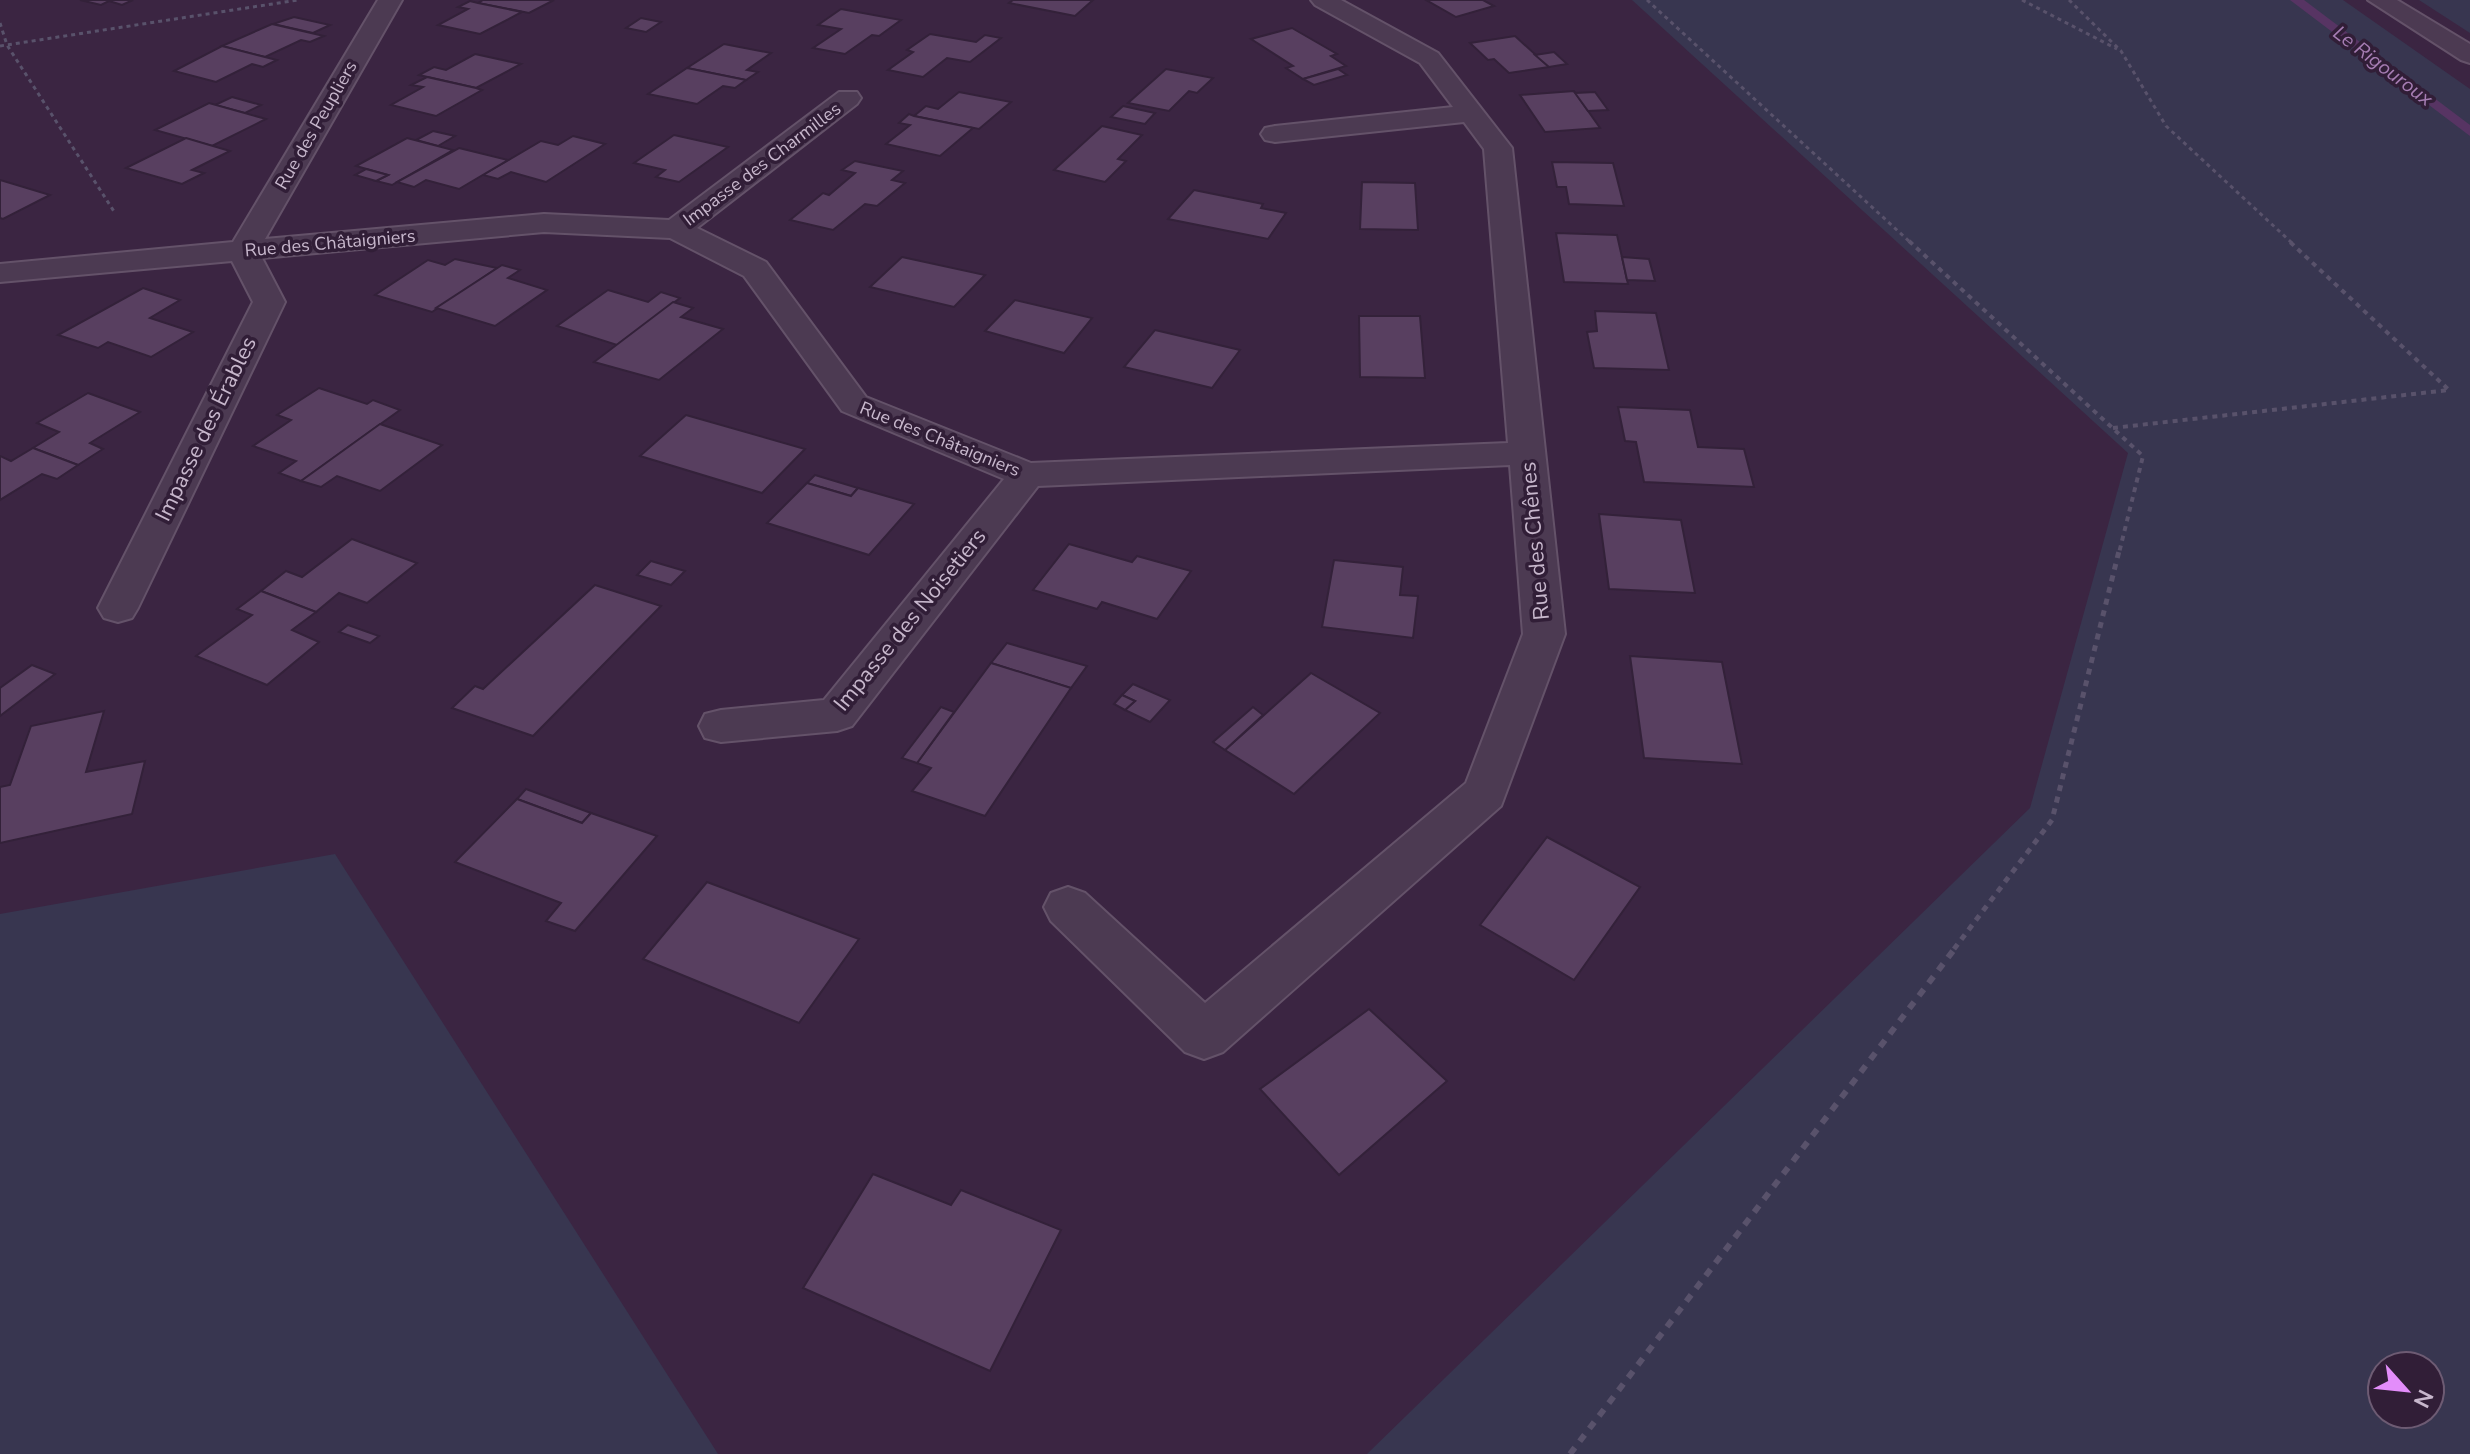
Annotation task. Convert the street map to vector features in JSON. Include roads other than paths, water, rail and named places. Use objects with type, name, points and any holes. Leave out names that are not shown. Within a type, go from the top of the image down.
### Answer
[{"type":"street","name":"Rue des Peupliers","points":[[243,251],[390,0]]},
{"type":"street","name":"Rue des Chênes","points":[[1068,907],[1204,1036],[1485,793],[1544,634],[1498,148],[1429,58],[1323,0]]},
{"type":"street","points":[[2380,0],[2470,55]]},
{"type":"street","name":"Impasse des Charmilles","points":[[676,229],[848,98]]},
{"type":"street","points":[[1275,134],[1471,113]]},
{"type":"street","name":"Rue des Châtaigniers","points":[[0,273],[544,223],[676,229],[755,269],[854,404],[1027,475],[1527,453]]},
{"type":"street","name":"Impasse des Érables","points":[[118,608],[269,302],[243,251]]},
{"type":"street","name":"Impasse des Noisetiers","points":[[721,726],[837,715],[1027,475]]},
{"type":"waterway","name":"Le Rigouroux","points":[[2296,0],[2470,132]]}]
